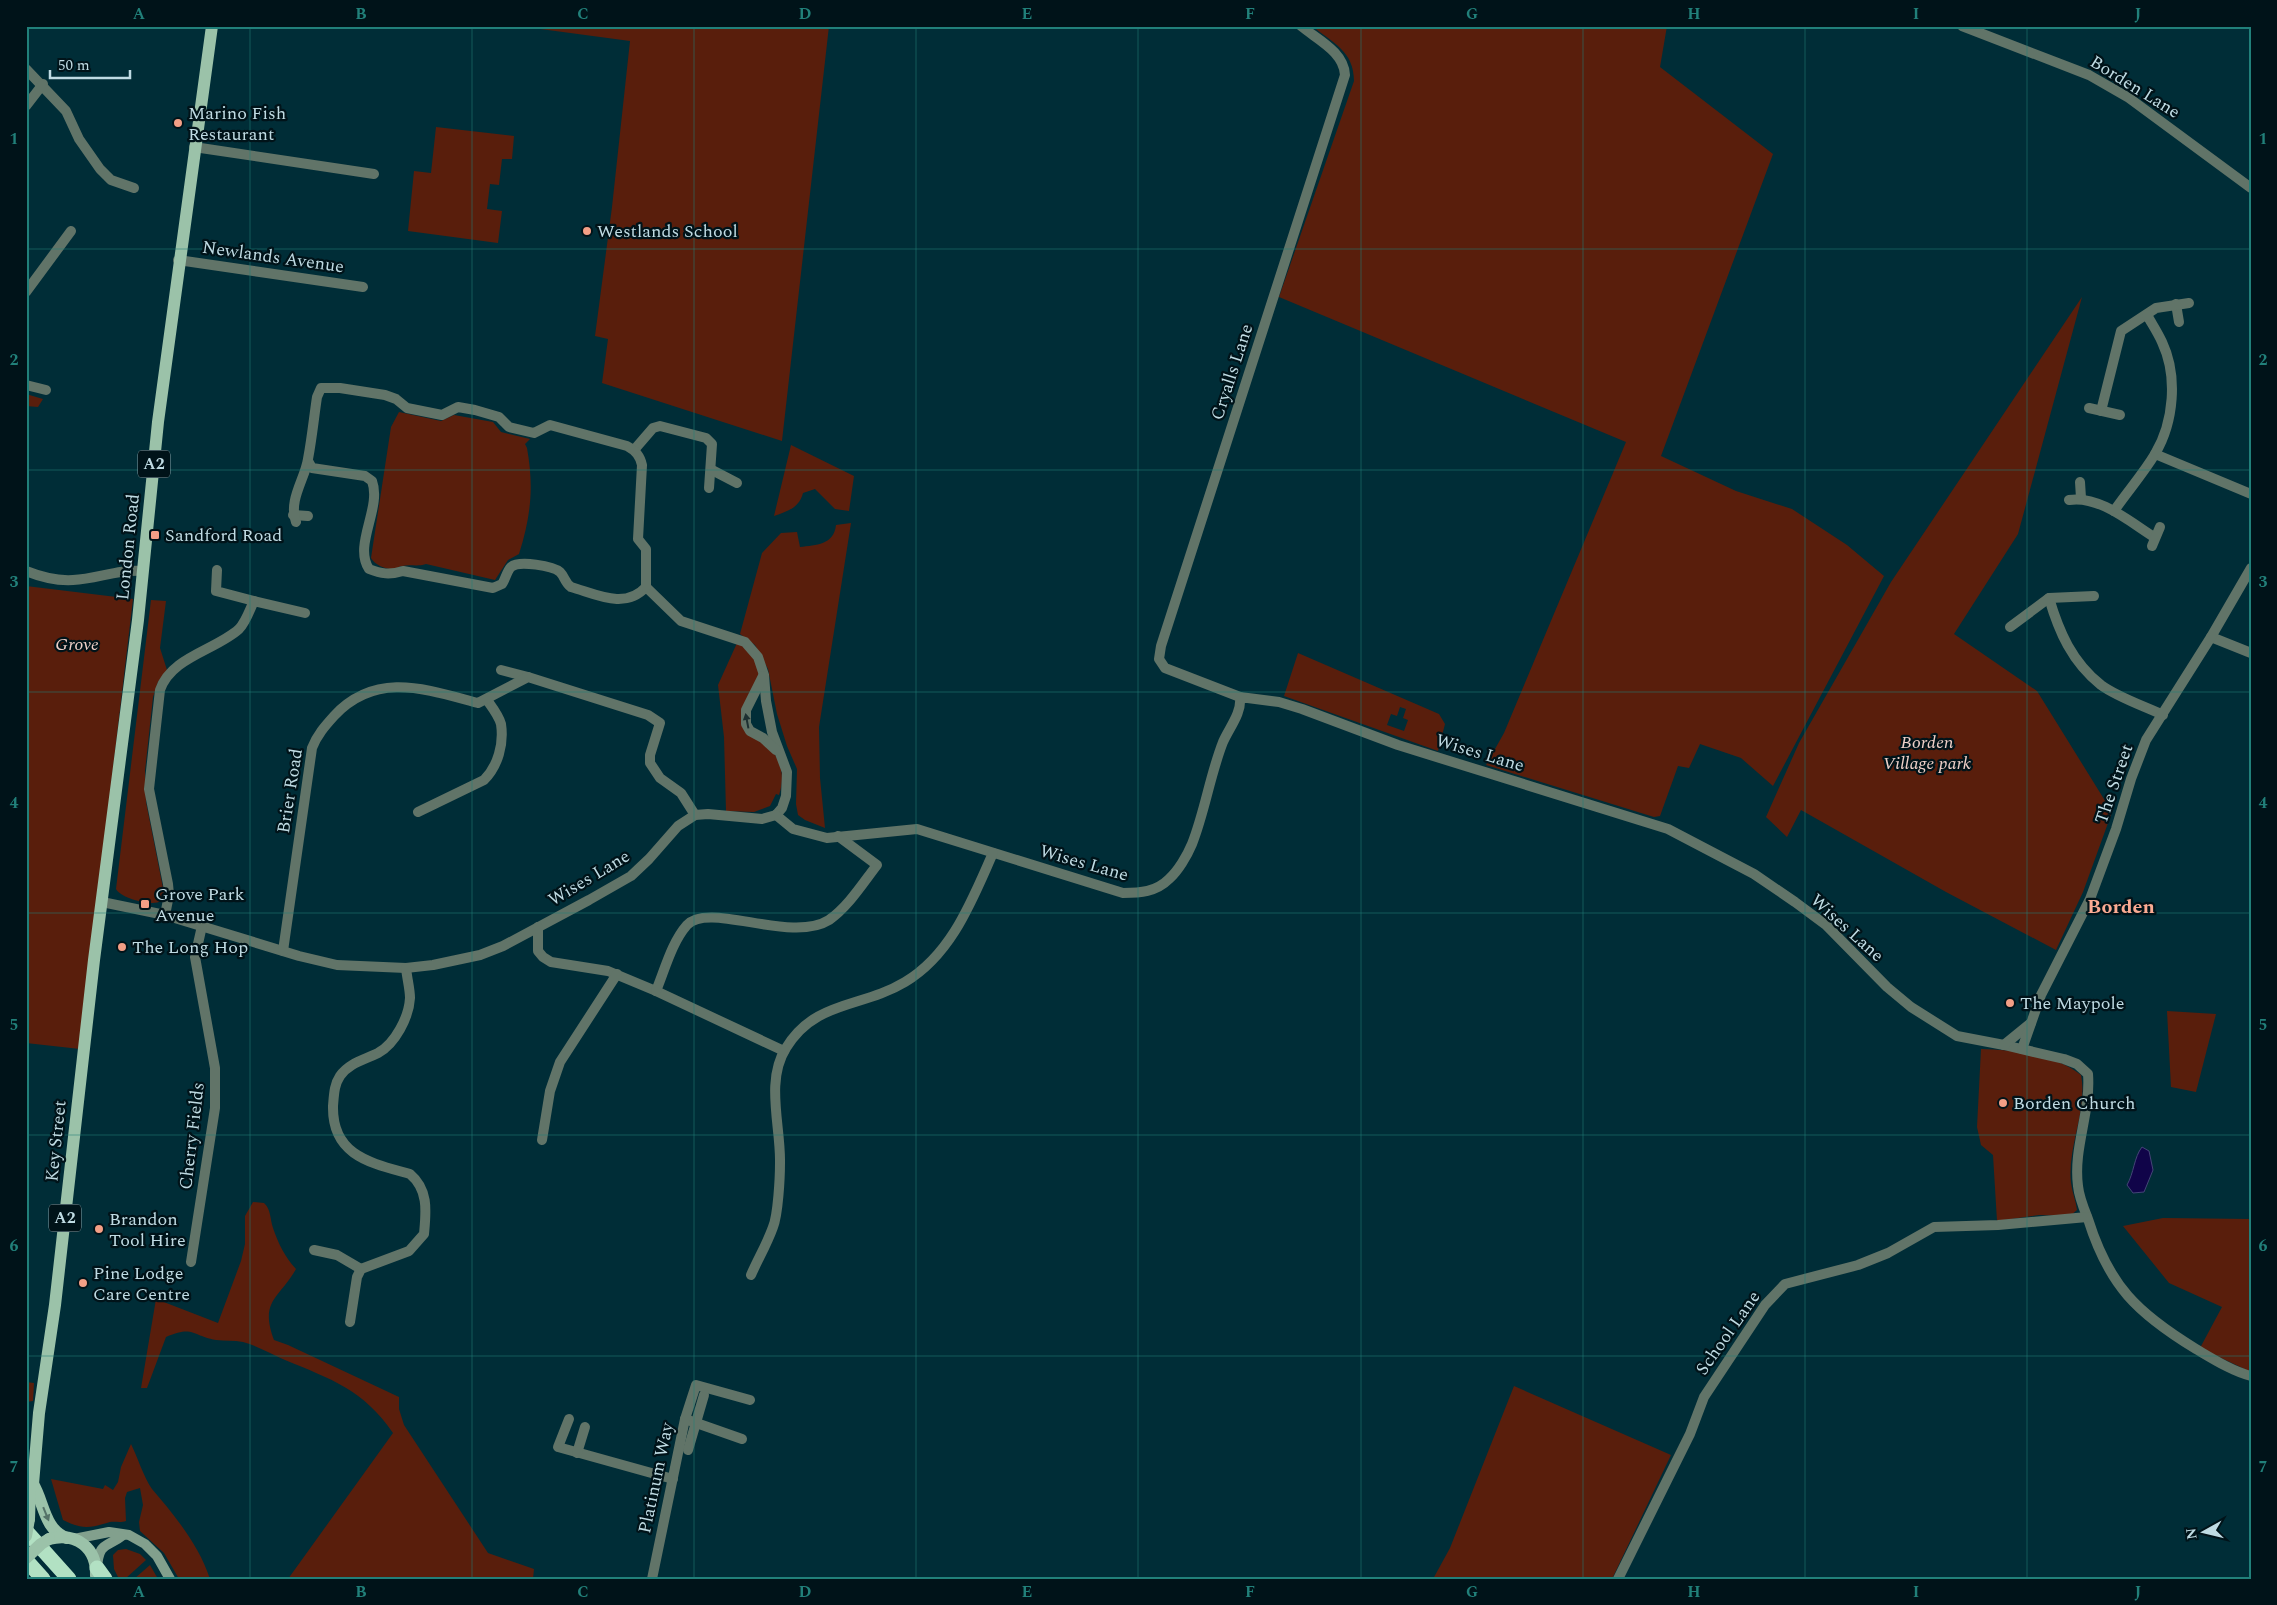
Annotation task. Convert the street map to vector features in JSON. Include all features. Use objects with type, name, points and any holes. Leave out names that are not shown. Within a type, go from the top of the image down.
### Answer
[{"type":"highway","points":[[28,1525],[69,1579]]},
{"type":"highway","points":[[26,1559],[43,1579]]},
{"type":"main road","name":"London Road","points":[[95,952],[143,571],[158,422],[178,260],[212,26]]},
{"type":"main road","name":"Key Street","points":[[26,1536],[39,1413],[55,1305],[95,952]]},
{"type":"main road","name":"Key Street","points":[[33,1484],[40,1495],[48,1521],[57,1533],[85,1546],[98,1571]]},
{"type":"main road","points":[[26,1559],[41,1544],[49,1540],[68,1539]]},
{"type":"street","name":"Cryalls Lane","points":[[1240,697],[1165,668],[1159,659],[1164,636],[1345,75],[1345,65],[1339,56],[1301,26]]},
{"type":"street","name":"Borden Lane","points":[[1962,26],[2090,75],[2129,98],[2251,188]]},
{"type":"street","points":[[26,69],[66,111],[79,139],[100,169],[111,180],[134,188]]},
{"type":"street","points":[[26,106],[42,84]]},
{"type":"street","points":[[194,147],[374,174]]},
{"type":"street","points":[[26,292],[71,231]]},
{"type":"street","name":"Newlands Avenue","points":[[178,260],[363,287]]},
{"type":"street","points":[[2100,411],[2121,331],[2156,308],[2189,303]]},
{"type":"street","points":[[2176,304],[2179,322]]},
{"type":"street","points":[[2114,511],[2155,454],[2170,415],[2172,389],[2170,368],[2163,343],[2146,315]]},
{"type":"street","points":[[26,385],[46,390]]},
{"type":"street","points":[[308,462],[312,468],[365,476],[372,480],[375,493],[363,555],[368,569],[377,573],[392,575],[403,571],[493,588],[502,584],[511,567],[521,563],[557,570],[564,576],[571,587],[615,600],[628,600],[646,587],[646,549],[638,539],[642,465],[640,457],[634,450],[550,425],[534,433],[509,427],[499,417],[484,412],[458,407],[442,415],[406,408],[396,399],[385,395],[321,388],[317,397],[308,462],[298,483],[294,518],[308,516]]},
{"type":"street","points":[[2089,408],[2120,415]]},
{"type":"street","points":[[634,450],[653,428],[660,426],[671,427],[706,438],[712,444],[712,470],[709,488]]},
{"type":"street","points":[[2155,454],[2251,494]]},
{"type":"street","points":[[712,470],[737,483]]},
{"type":"street","points":[[2080,482],[2080,498]]},
{"type":"street","points":[[2069,500],[2080,498],[2114,511],[2153,541],[2160,526]]},
{"type":"street","name":"The Street","points":[[2022,1049],[2041,995],[2090,899],[2146,740],[2211,637],[2251,568]]},
{"type":"street","points":[[217,570],[216,591],[305,613]]},
{"type":"street","points":[[26,571],[43,577],[73,580],[117,572],[143,571]]},
{"type":"street","points":[[502,670],[639,712],[660,723],[650,755],[650,763],[660,778],[681,794],[695,815],[708,814],[762,819],[776,815],[782,808],[787,772],[774,740],[766,701],[764,675],[758,657],[745,642],[681,621],[646,587]]},
{"type":"street","points":[[2010,627],[2049,598],[2094,596]]},
{"type":"street","points":[[2049,598],[2056,625],[2066,646],[2084,669],[2102,686],[2163,715]]},
{"type":"street","points":[[165,915],[169,895],[168,884],[150,798],[149,780],[160,690],[162,684],[176,668],[240,628],[254,601]]},
{"type":"street","points":[[2211,637],[2251,652]]},
{"type":"street","points":[[764,675],[746,710],[746,724],[750,731],[764,738],[780,754]]},
{"type":"street","points":[[418,812],[484,780],[493,772],[500,748],[500,723],[487,700],[528,677]]},
{"type":"street","name":"Brier Road","points":[[283,951],[309,761],[315,740],[322,729],[346,703],[376,690],[402,686],[441,693],[478,703],[487,700]]},
{"type":"street","name":"Wises Lane","points":[[776,815],[793,829],[827,838],[917,829],[1123,893],[1145,893],[1168,880],[1181,865],[1192,845],[1214,767],[1241,706],[1240,697],[1279,702],[1302,709],[1398,745],[1668,828],[1754,874],[1795,902],[1826,925],[1887,987],[1911,1007],[1957,1036],[2022,1049],[2077,1064],[2088,1074],[2089,1088],[2077,1160],[2078,1188],[2087,1218]]},
{"type":"street","name":"Wises Lane","points":[[102,902],[165,915],[283,951],[338,965],[406,968],[460,961],[480,955],[538,927],[631,876],[678,826],[695,815]]},
{"type":"street","points":[[656,990],[674,946],[682,931],[692,920],[711,918],[794,928],[811,927],[829,920],[851,898],[876,865],[838,836]]},
{"type":"street","points":[[751,1275],[774,1226],[780,1163],[776,1103],[777,1079],[784,1050],[802,1026],[817,1015],[881,993],[905,982],[920,972],[940,952],[955,931],[974,898],[993,853]]},
{"type":"street","name":"Cherry Fields","points":[[191,1262],[215,1108],[215,1068],[195,958],[202,926]]},
{"type":"street","points":[[538,927],[538,951],[551,962],[616,974],[656,990],[784,1050]]},
{"type":"street","points":[[350,1322],[357,1277],[361,1269],[409,1251],[424,1234],[423,1188],[417,1180],[410,1174],[359,1157],[340,1137],[335,1128],[333,1113],[335,1085],[339,1077],[354,1063],[381,1051],[394,1038],[408,1012],[410,998],[406,968]]},
{"type":"street","points":[[542,1140],[550,1091],[560,1062],[616,974]]},
{"type":"street","points":[[2004,1045],[2032,1023]]},
{"type":"street","points":[[2087,1218],[2100,1254],[2116,1283],[2138,1308],[2210,1358],[2251,1376]]},
{"type":"street","name":"School Lane","points":[[1618,1579],[1686,1442],[1704,1397],[1765,1305],[1785,1284],[1858,1265],[1888,1253],[1934,1226],[1998,1225],[2087,1218]]},
{"type":"street","points":[[314,1250],[337,1255],[361,1269]]},
{"type":"street","name":"Platinum Way","points":[[652,1579],[685,1420],[696,1385],[750,1400]]},
{"type":"street","points":[[688,1450],[704,1395]]},
{"type":"street","points":[[569,1419],[558,1447],[673,1479]]},
{"type":"street","points":[[685,1420],[742,1439]]},
{"type":"street","points":[[577,1453],[585,1428]]},
{"type":"street","points":[[68,1539],[83,1539],[109,1532],[123,1536],[129,1535],[145,1544],[157,1556],[170,1579]]},
{"type":"street","points":[[98,1571],[103,1548],[108,1542],[118,1540],[123,1536]]},
{"type":"green space","points":[[518,26],[829,26],[782,441],[602,383],[608,339],[595,336],[612,207],[630,41]]},
{"type":"green space","points":[[1312,26],[1667,26],[1660,67],[1773,154],[1661,456],[1736,491],[1792,509],[1847,545],[1884,576],[1773,786],[1741,758],[1700,744],[1689,768],[1678,766],[1660,816],[1654,817],[1486,765],[1504,733],[1626,442],[1279,297],[1354,81],[1353,71],[1346,55],[1335,43]]},
{"type":"green space","points":[[436,127],[514,136],[512,159],[502,159],[499,185],[490,184],[487,209],[502,211],[498,243],[408,231],[414,171],[431,173]]},
{"type":"green space","name":"Borden Village park","points":[[2082,297],[2018,534],[1954,634],[2037,691],[2112,812],[2083,892],[2056,950],[1946,892],[1801,810],[1787,837],[1766,817],[1799,743],[1891,582]]},
{"type":"green space","points":[[26,394],[43,399],[38,407],[26,406]]},
{"type":"green space","points":[[399,412],[441,421],[454,415],[493,422],[501,432],[530,439],[525,444],[529,462],[531,489],[529,514],[523,540],[519,554],[508,560],[495,580],[426,564],[405,565],[395,569],[388,569],[378,565],[371,558],[391,427]]},
{"type":"green space","points":[[791,445],[854,476],[849,511],[835,509],[815,489],[803,493],[796,506],[774,516]]},
{"type":"green space","points":[[851,523],[819,727],[820,778],[825,828],[798,815],[796,804],[797,769],[787,746],[777,714],[768,669],[755,645],[740,634],[762,553],[781,533],[797,532],[800,547],[812,546],[823,543],[832,537],[836,525]]},
{"type":"green space","name":"Grove","points":[[26,586],[133,599],[80,1049],[26,1043]]},
{"type":"green space","points":[[151,600],[166,601],[160,648],[167,670],[158,682],[153,697],[145,771],[146,802],[164,893],[161,901],[157,903],[144,902],[123,896],[116,889]]},
{"type":"green space","points":[[737,643],[749,650],[761,670],[742,716],[767,743],[778,761],[781,771],[782,782],[779,795],[776,794],[770,806],[754,812],[726,811],[724,737],[718,685]]},
{"type":"green space","points":[[1298,653],[1439,714],[1445,724],[1438,751],[1284,696]],"holes":[[[1400,707],[1406,709],[1403,718],[1408,720],[1404,731],[1387,725],[1391,714],[1397,716]]]},
{"type":"green space","points":[[2167,1011],[2216,1014],[2196,1092],[2171,1087]]},
{"type":"green space","points":[[1981,1049],[2033,1054],[2059,1062],[2081,1075],[2082,1102],[2071,1169],[2077,1210],[2070,1216],[2039,1215],[1997,1221],[1993,1155],[1981,1145],[1977,1127]]},
{"type":"green space","points":[[253,1202],[266,1205],[280,1244],[288,1260],[296,1269],[273,1300],[270,1308],[270,1327],[274,1340],[399,1397],[399,1409],[404,1425],[488,1553],[534,1569],[533,1579],[288,1579],[393,1433],[382,1418],[358,1396],[317,1373],[243,1342],[216,1340],[192,1332],[182,1332],[166,1337],[147,1388],[141,1388],[156,1299],[218,1323],[241,1261],[245,1244],[245,1216]]},
{"type":"green space","points":[[2163,1218],[2251,1219],[2251,1372],[2200,1348],[2222,1307],[2169,1283],[2123,1226]]},
{"type":"green space","points":[[26,1382],[34,1383],[33,1401],[26,1402]]},
{"type":"green space","points":[[1514,1386],[1671,1455],[1612,1579],[1433,1579],[1450,1548]]},
{"type":"green space","points":[[131,1444],[149,1484],[178,1520],[193,1543],[200,1554],[210,1579],[179,1579],[164,1553],[140,1531],[139,1522],[143,1505],[140,1488],[127,1492],[125,1498],[126,1521],[81,1527],[63,1520],[51,1479],[103,1489],[105,1485],[113,1490],[118,1482],[121,1467]]},
{"type":"green space","points":[[126,1549],[140,1554],[146,1560],[125,1579],[119,1579],[114,1569],[113,1555],[118,1550]]},
{"type":"green space","points":[[150,1565],[158,1579],[134,1579]]},
{"type":"shaded area","points":[[2142,1147],[2149,1151],[2153,1170],[2144,1192],[2133,1193],[2127,1185],[2137,1155]]},
{"type":"place","name":"Marino Fish Restaurant","points":[[178,123]]},
{"type":"place","name":"Westlands School","points":[[587,231]]},
{"type":"place","name":"Sandford Road","points":[[155,535]]},
{"type":"place","name":"Grove Park Avenue","points":[[145,904]]},
{"type":"place","name":"The Long Hop","points":[[122,947]]},
{"type":"place","name":"The Maypole","points":[[2010,1003]]},
{"type":"place","name":"Borden Church","points":[[2003,1103]]},
{"type":"place","name":"Brandon Tool Hire","points":[[99,1229]]},
{"type":"place","name":"Pine Lodge Care Centre","points":[[83,1283]]},
{"type":"district","name":"Borden","points":[[2121,907]]}]
